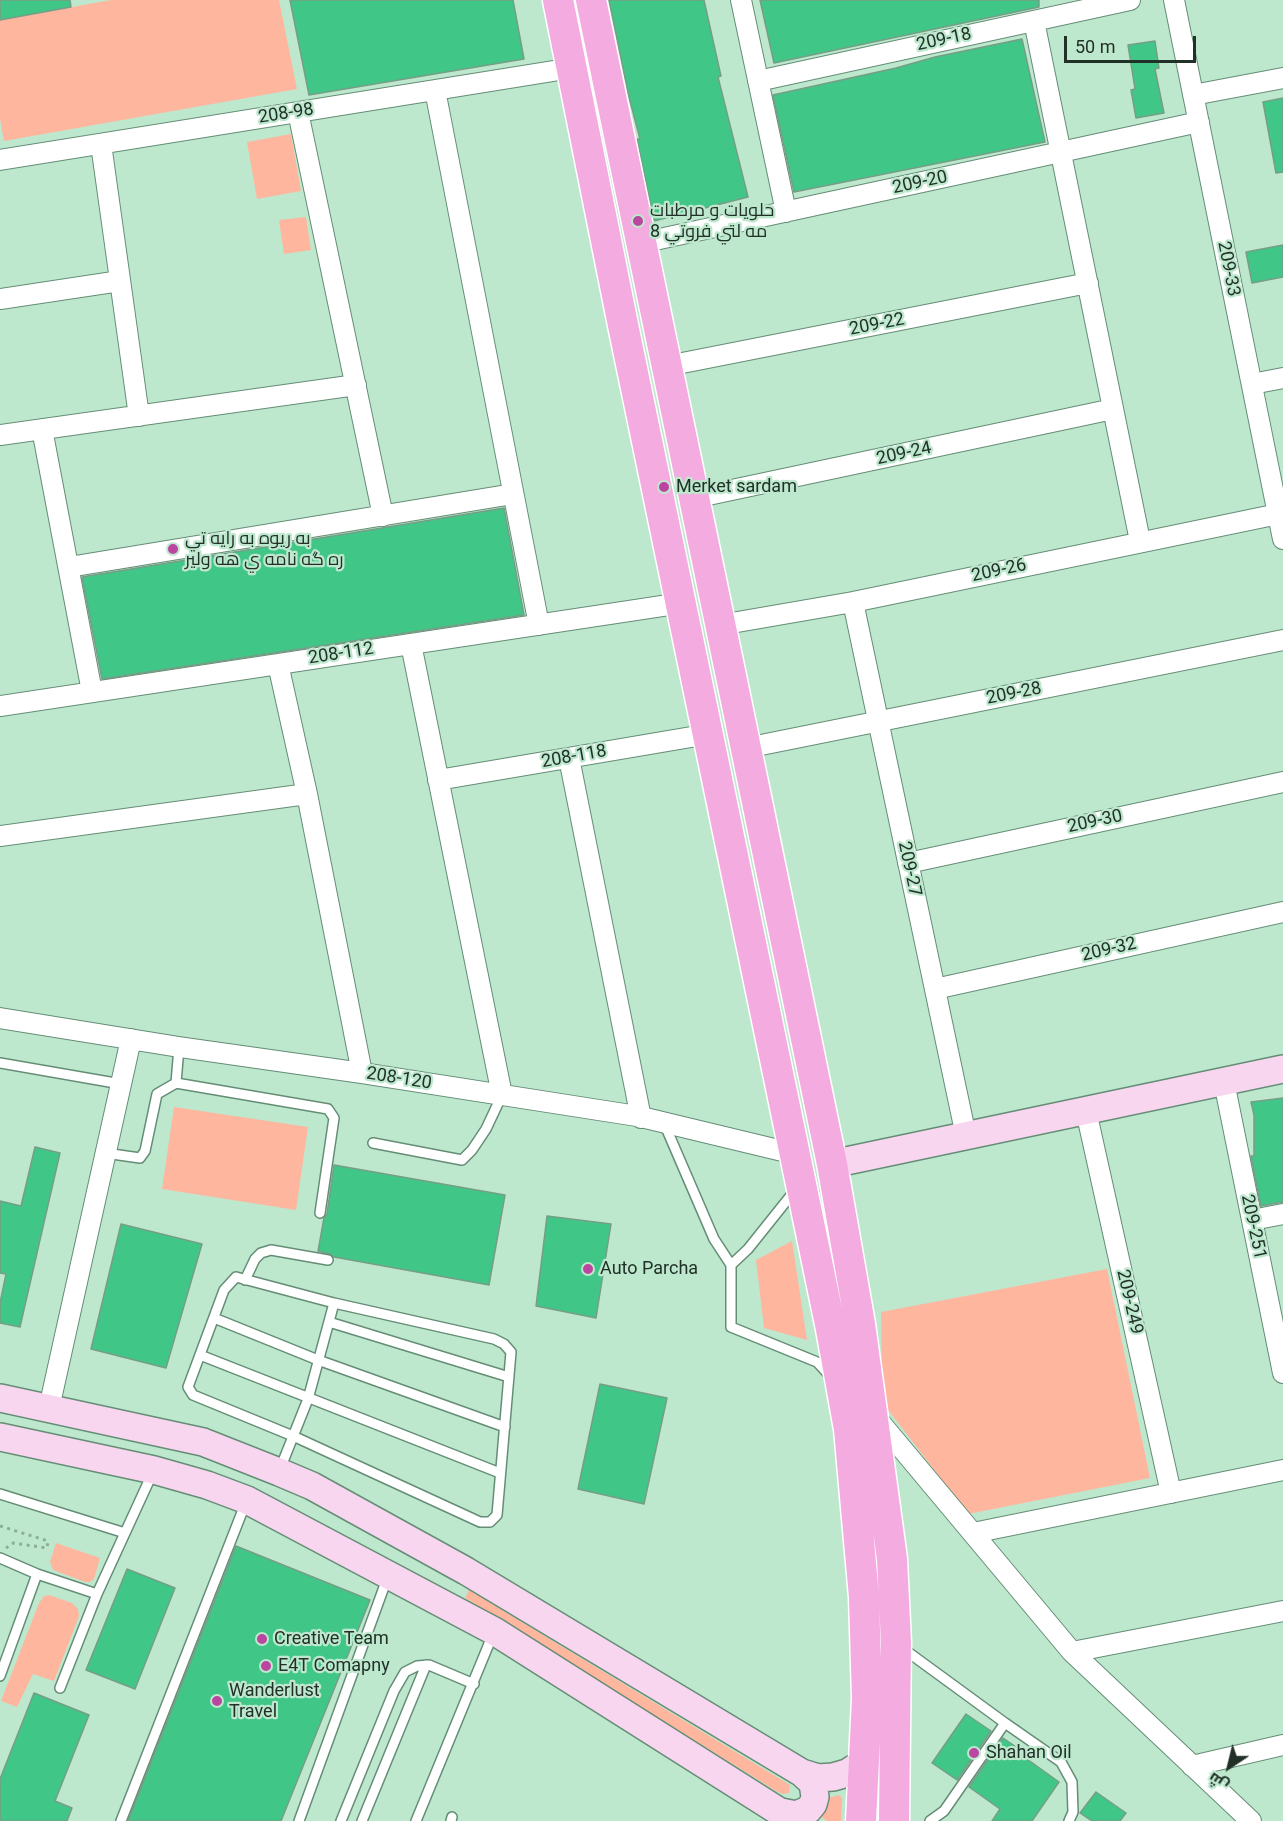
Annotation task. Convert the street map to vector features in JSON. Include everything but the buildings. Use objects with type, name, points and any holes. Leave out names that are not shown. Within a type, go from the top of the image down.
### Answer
[{"type":"main road","points":[[558,0],[798,1168],[849,1429],[864,1598],[867,1699],[861,1821]]},
{"type":"main road","points":[[591,0],[832,1164],[860,1324],[892,1559],[896,1643],[894,1821]]},
{"type":"main road","points":[[623,325],[657,318]]},
{"type":"main road","points":[[832,1164],[1283,1069]]},
{"type":"main road","points":[[0,1398],[203,1442],[312,1486],[466,1571],[802,1773],[813,1783],[815,1797],[813,1804],[808,1810],[788,1817],[494,1631],[247,1500],[207,1485],[154,1470],[0,1437]]},
{"type":"main road","points":[[802,1773],[818,1778],[833,1777],[848,1773],[864,1762]]},
{"type":"street","points":[[741,0],[786,212]]},
{"type":"street","name":"209-18","points":[[758,81],[1130,0]]},
{"type":"street","name":"209-33","points":[[1174,0],[1280,514],[1283,538]]},
{"type":"street","points":[[1034,21],[1140,541]]},
{"type":"street","name":"208-98","points":[[0,160],[572,68]]},
{"type":"street","points":[[1193,95],[1283,78]]},
{"type":"street","points":[[435,90],[539,625]]},
{"type":"street","points":[[298,112],[383,516]]},
{"type":"street","name":"209-20","points":[[641,243],[1199,122]]},
{"type":"street","points":[[102,144],[139,416]]},
{"type":"street","points":[[0,299],[120,281]]},
{"type":"street","name":"209-22","points":[[667,366],[1088,283]]},
{"type":"street","points":[[1252,384],[1283,378]]},
{"type":"street","points":[[0,435],[356,385]]},
{"type":"street","name":"209-24","points":[[694,498],[1113,409]]},
{"type":"street","points":[[42,429],[92,692]]},
{"type":"street","points":[[69,567],[513,494]]},
{"type":"street","name":"209-26","points":[[720,625],[853,602],[1140,541],[1280,514]]},
{"type":"street","name":"209-27","points":[[853,602],[966,1136]]},
{"type":"street","name":"208-112","points":[[0,706],[682,603]]},
{"type":"street","name":"209-28","points":[[746,748],[1283,640]]},
{"type":"street","points":[[411,644],[501,1095]]},
{"type":"street","points":[[278,664],[307,794],[362,1073]]},
{"type":"street","name":"208-118","points":[[438,780],[709,734]]},
{"type":"street","points":[[568,758],[641,1118]]},
{"type":"street","name":"209-30","points":[[908,863],[1283,782]]},
{"type":"street","points":[[0,836],[307,794]]},
{"type":"street","name":"209-32","points":[[934,989],[1283,912]]},
{"type":"street","name":"208-120","points":[[0,1018],[641,1118],[664,1123],[798,1168]]},
{"type":"street","points":[[49,1408],[131,1039]]},
{"type":"street","name":"209-251","points":[[1224,1082],[1283,1373]]},
{"type":"street","name":"209-249","points":[[1086,1111],[1172,1493]]},
{"type":"street","points":[[1252,1220],[1283,1214]]},
{"type":"street","points":[[873,1414],[1072,1652],[1251,1821]]},
{"type":"street","points":[[973,1533],[1283,1470]]},
{"type":"street","points":[[1072,1652],[1283,1611]]},
{"type":"street","points":[[1192,1766],[1283,1745]]},
{"type":"lane","points":[[176,1083],[179,1047]]},
{"type":"lane","points":[[0,1064],[121,1084]]},
{"type":"lane","points":[[105,1153],[140,1158],[146,1151],[157,1094],[176,1083],[328,1109],[334,1118],[320,1213]]},
{"type":"lane","points":[[373,1143],[462,1160],[486,1129],[501,1095]]},
{"type":"lane","points":[[664,1123],[714,1239],[731,1265],[731,1327],[817,1362],[842,1388]]},
{"type":"lane","points":[[731,1265],[748,1249],[798,1168]]},
{"type":"lane","points":[[245,1280],[255,1259],[261,1253],[271,1250],[328,1260]]},
{"type":"lane","points":[[236,1277],[334,1303],[494,1339],[504,1344],[511,1352],[497,1515],[490,1522],[480,1522],[294,1436],[193,1395],[188,1387],[224,1290],[228,1283],[236,1277]]},
{"type":"lane","points":[[279,1472],[308,1399],[334,1303]]},
{"type":"lane","points":[[214,1318],[318,1360],[505,1428]]},
{"type":"lane","points":[[328,1322],[509,1377]]},
{"type":"lane","points":[[200,1355],[500,1473]]},
{"type":"lane","points":[[60,1688],[97,1594],[154,1470]]},
{"type":"lane","points":[[0,1494],[125,1533]]},
{"type":"lane","points":[[121,1821],[247,1500]]},
{"type":"lane","points":[[0,1556],[37,1574],[97,1594]]},
{"type":"lane","points":[[0,1676],[37,1574]]},
{"type":"lane","points":[[299,1821],[389,1574]]},
{"type":"lane","points":[[416,1821],[494,1631]]},
{"type":"lane","points":[[896,1643],[1061,1762],[1072,1782],[1073,1812],[1069,1821]]},
{"type":"lane","points":[[341,1821],[394,1691],[405,1671],[426,1665],[474,1684]]},
{"type":"lane","points":[[362,1821],[426,1665]]},
{"type":"lane","points":[[930,1821],[944,1811],[1005,1723]]},
{"type":"path","points":[[0,1526],[48,1541],[47,1548],[13,1543],[0,1556]]},
{"type":"shaded area","points":[[111,0],[279,0],[297,89],[4,141],[0,119],[0,20]]},
{"type":"shaded area","points":[[291,134],[301,191],[257,199],[247,142]]},
{"type":"shaded area","points":[[306,217],[311,250],[284,254],[279,220]]},
{"type":"shaded area","points":[[174,1107],[308,1127],[296,1210],[162,1189]]},
{"type":"shaded area","points":[[792,1241],[807,1340],[764,1328],[756,1260]]},
{"type":"shaded area","points":[[1107,1269],[1150,1478],[968,1514],[882,1402],[881,1312]]},
{"type":"shaded area","points":[[56,1543],[100,1558],[94,1579],[85,1582],[53,1570],[50,1562]]},
{"type":"shaded area","points":[[469,1590],[790,1785],[789,1793],[783,1794],[776,1791],[465,1598]]},
{"type":"shaded area","points":[[49,1595],[72,1603],[78,1609],[79,1616],[54,1681],[33,1674],[17,1707],[1,1701],[39,1603],[44,1596]]},
{"type":"shaded area","points":[[839,1795],[842,1798],[841,1821],[827,1821],[817,1814],[821,1800]]},
{"type":"place","name":"حلويات و مرطبات مه لتي فروتي 8","points":[[638,221]]},
{"type":"place","name":"Merket sardam","points":[[664,487]]},
{"type":"place","name":"به ريوه به رايه تي ره گه نامه ي هه ولير","points":[[173,549]]},
{"type":"place","name":"Auto Parcha","points":[[588,1269]]},
{"type":"place","name":"Creative Team","points":[[262,1639]]},
{"type":"place","name":"E4T Comapny","points":[[266,1666]]},
{"type":"place","name":"Wanderlust Travel","points":[[217,1701]]},
{"type":"place","name":"Shahan Oil","points":[[974,1753]]}]
